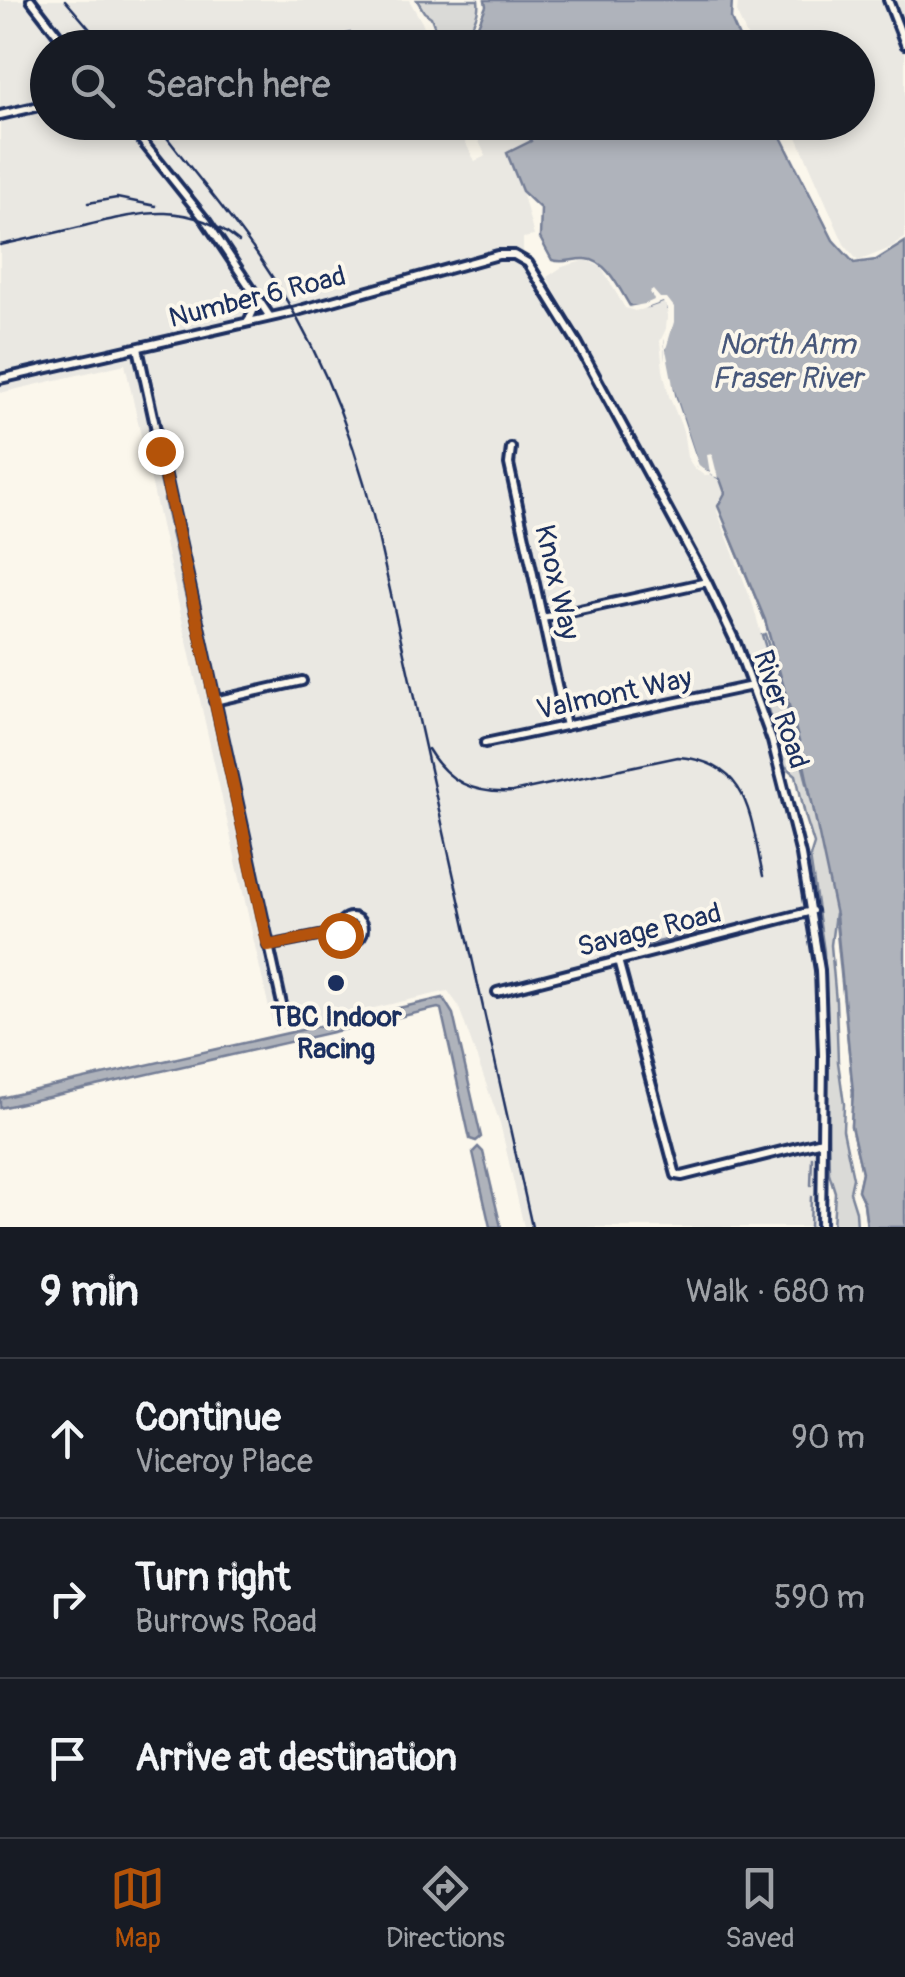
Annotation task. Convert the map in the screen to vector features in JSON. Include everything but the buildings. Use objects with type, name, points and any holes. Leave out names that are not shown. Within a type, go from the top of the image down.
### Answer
[{"type":"street","points":[[31,0],[54,30]]},
{"type":"street","points":[[888,0],[905,44]]},
{"type":"street","points":[[0,115],[30,108]]},
{"type":"street","points":[[141,140],[206,221],[270,317]]},
{"type":"street","name":"Number 6 Road","points":[[0,380],[248,323],[498,255],[523,258]]},
{"type":"street","name":"River Road","points":[[523,258],[576,341],[707,582],[736,643],[772,741],[794,823],[820,970],[821,1227]]},
{"type":"street","points":[[248,323],[256,296]]},
{"type":"street","points":[[138,348],[284,1018]]},
{"type":"street","name":"Knox Way","points":[[511,448],[509,464],[566,726]]},
{"type":"street","points":[[543,618],[707,582]]},
{"type":"street","points":[[214,701],[302,681]]},
{"type":"street","name":"Valmont Way","points":[[485,744],[753,686]]},
{"type":"street","name":"Savage Road","points":[[497,992],[812,911]]},
{"type":"street","points":[[268,946],[339,932]]},
{"type":"street","points":[[618,960],[676,1175],[822,1140]]},
{"type":"shaded area","points":[[0,0],[409,0],[424,26],[415,30],[30,30],[30,140],[464,140],[475,161],[486,156],[478,140],[532,140],[507,153],[534,236],[523,238],[523,258],[552,301],[718,604],[753,686],[794,823],[820,970],[821,1227],[524,1227],[500,1123],[458,1005],[448,991],[274,1031],[125,364],[0,393]]},
{"type":"shaded area","points":[[417,0],[478,0],[470,30],[436,30],[431,17]]},
{"type":"shaded area","points":[[738,0],[905,0],[905,238],[858,261],[844,244],[798,140],[875,140],[875,30],[744,30],[737,14]]},
{"type":"shaded area","points":[[586,260],[601,267],[625,308],[635,311],[663,302],[668,310],[667,327],[660,341],[669,396],[683,430],[687,457],[705,476],[720,479],[725,493],[717,511],[753,605],[775,684],[762,692],[728,607],[547,277],[562,267]]},
{"type":"shaded area","points":[[726,526],[764,562],[856,940],[867,1227],[858,1190],[862,1172],[851,1126],[853,1092],[835,913],[831,945],[838,1062],[857,1227],[833,1227],[835,1192],[829,1173],[824,951],[810,857],[814,844],[796,775],[785,766],[763,693],[777,684],[762,635],[765,634],[814,809],[765,620]]},
{"type":"water","points":[[485,0],[732,0],[731,19],[736,30],[476,30]]},
{"type":"water","name":"North Arm Fraser River","points":[[783,140],[833,240],[854,263],[876,260],[905,242],[905,1227],[867,1227],[858,1190],[862,1172],[851,1126],[853,1092],[836,915],[799,741],[765,620],[718,506],[725,493],[720,479],[698,466],[667,370],[665,345],[671,316],[665,301],[648,307],[630,306],[612,277],[594,261],[552,260],[540,238],[541,209],[522,191],[507,153],[531,141]]},
{"type":"water","points":[[443,998],[453,1014],[481,1137],[476,1141],[470,1139],[438,1008],[0,1108],[0,1098]]},
{"type":"water","points":[[478,1147],[483,1152],[501,1227],[490,1227],[473,1152]]},
{"type":"pier","points":[[653,290],[674,307],[666,349],[675,395],[699,465],[710,473],[707,455],[712,454],[718,478],[700,470],[693,462],[673,399],[665,370],[664,345],[668,310],[663,302],[641,310],[628,307],[654,300],[650,292]]},
{"type":"waterway","points":[[149,429],[162,488]]},
{"type":"waterway","points":[[164,499],[170,526]]},
{"type":"waterway","points":[[171,532],[181,574]]},
{"type":"waterway","points":[[181,577],[190,615]]},
{"type":"waterway","points":[[646,945],[702,931]]},
{"type":"waterway","points":[[811,1185],[812,1157]]},
{"type":"waterway","points":[[810,1227],[811,1197]]},
{"type":"railway","points":[[65,0],[91,30]]},
{"type":"railway","points":[[169,140],[259,257],[299,321],[331,389],[357,459],[377,532],[532,1227]]},
{"type":"railway","points":[[88,203],[117,198],[156,206]]},
{"type":"railway","points":[[0,245],[126,217],[164,213],[201,220],[239,242]]},
{"type":"railway","points":[[428,749],[453,778],[474,788],[498,792],[678,757],[702,761],[734,782],[743,797],[763,876]]},
{"type":"place","name":"TBC Indoor Racing","points":[[336,983]]},
{"type":"route","points":[[160,451],[268,946],[339,932],[340,935]]}]
